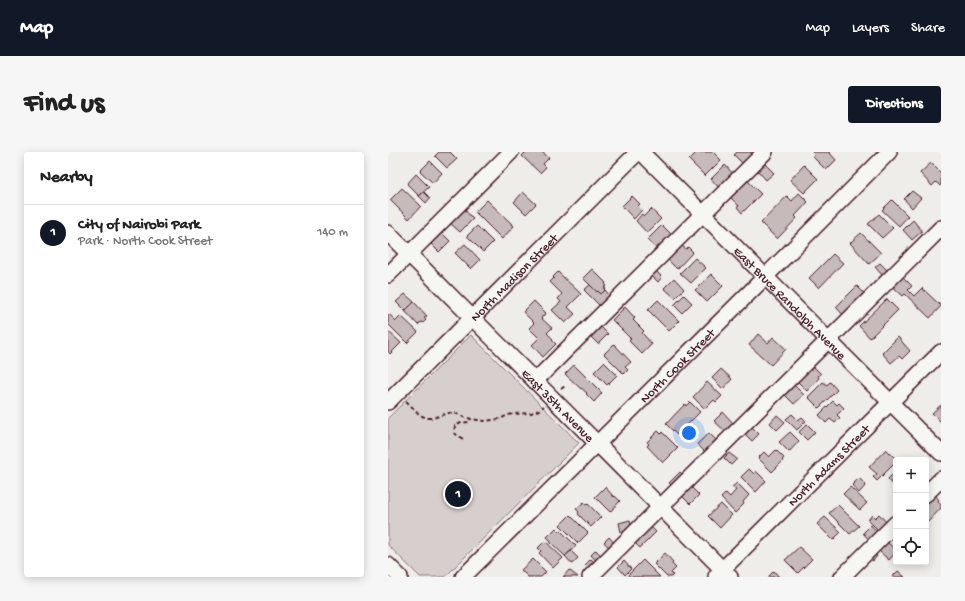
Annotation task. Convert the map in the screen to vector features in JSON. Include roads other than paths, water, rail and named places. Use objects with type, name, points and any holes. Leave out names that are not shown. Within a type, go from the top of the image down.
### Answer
[{"type":"street","points":[[388,275],[511,152]]},
{"type":"street","name":"North Madison Street","points":[[388,402],[638,152]]},
{"type":"street","name":"East Bruce Randolph Avenue","points":[[641,152],[941,453]]},
{"type":"street","points":[[535,381],[765,152]]},
{"type":"street","name":"North Cook Street","points":[[463,577],[889,152]]},
{"type":"street","points":[[590,577],[941,228]]},
{"type":"street","name":"East 35th Avenue","points":[[388,232],[660,507],[723,575]]},
{"type":"street","name":"North Adams Street","points":[[723,575],[941,352]]},
{"type":"street","points":[[927,493],[941,479]]},
{"type":"street","points":[[842,577],[893,526]]},
{"type":"street","points":[[388,565],[400,577]]},
{"type":"place","name":"City of Nairobi Park","points":[[458,494]]}]
